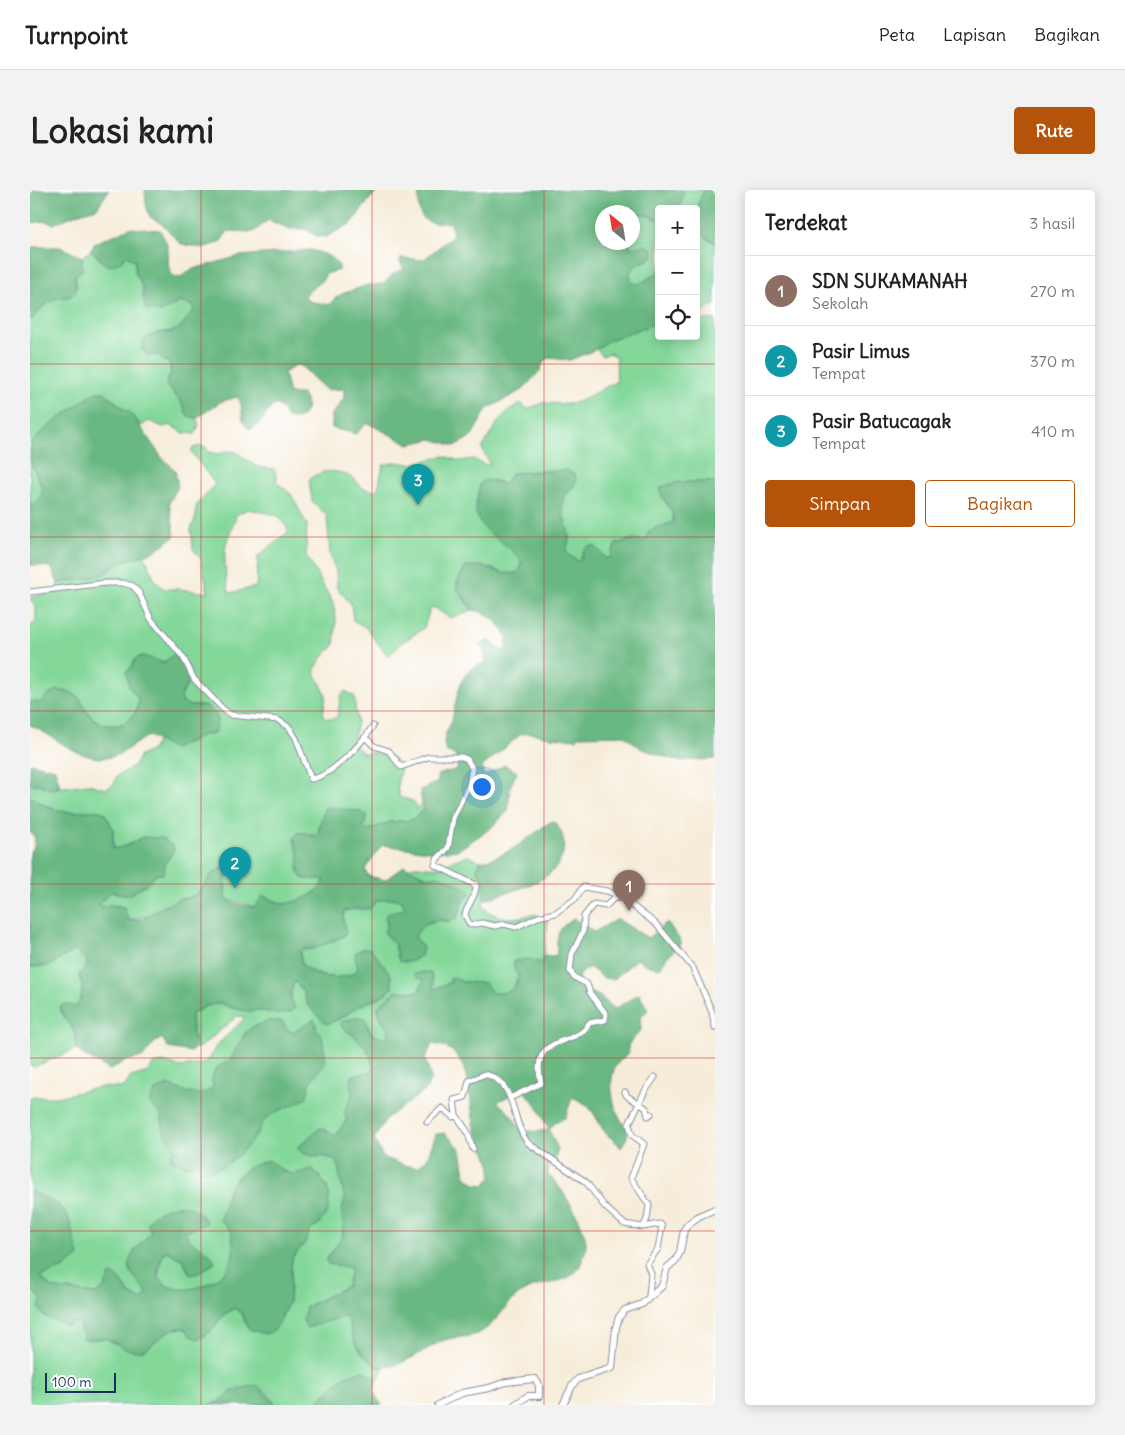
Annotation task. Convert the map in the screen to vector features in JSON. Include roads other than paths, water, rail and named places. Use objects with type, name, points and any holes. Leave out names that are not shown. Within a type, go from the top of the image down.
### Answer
[{"type":"street","points":[[30,592],[106,583],[123,583],[133,586],[139,593],[151,619],[184,657],[194,679],[223,709],[232,715],[278,720],[289,728],[296,738],[311,779],[319,777],[350,755],[372,726]]},
{"type":"street","points":[[366,736],[374,746],[390,751],[401,766],[430,757],[462,757],[469,762],[472,768],[471,779],[453,818],[448,848],[435,865],[476,886],[474,896],[466,909],[465,915],[470,925],[482,923],[495,926],[504,924],[516,927],[538,917],[555,913],[575,900],[583,887],[607,891],[622,897],[650,917],[689,963],[714,1014],[715,1027]]},
{"type":"street","points":[[510,1098],[541,1083],[538,1073],[540,1058],[544,1052],[567,1037],[581,1032],[589,1022],[605,1020],[606,1014],[590,993],[587,984],[576,978],[570,971],[572,954],[583,931],[583,920],[588,910],[594,904],[606,906],[613,898],[622,897]]},
{"type":"street","points":[[473,1149],[467,1131],[456,1115],[454,1100],[466,1097],[469,1081],[482,1074],[490,1075],[498,1080],[510,1098],[522,1133],[528,1143],[586,1182],[605,1206],[624,1224],[643,1228],[660,1224],[662,1226],[658,1249],[647,1264],[651,1274],[651,1292],[648,1299]]},
{"type":"street","points":[[643,1228],[647,1219],[649,1205],[631,1178],[644,1144],[632,1135],[629,1129],[639,1104],[655,1077]]},
{"type":"street","points":[[625,1092],[627,1096],[646,1108],[648,1116],[651,1114]]},
{"type":"street","points":[[427,1122],[442,1108],[452,1117],[456,1115]]},
{"type":"street","points":[[563,1405],[578,1379],[612,1368],[616,1327],[619,1317],[625,1310],[642,1304],[662,1286],[667,1268],[676,1260],[684,1230],[688,1224],[699,1216],[715,1209]]},
{"type":"street","points":[[438,1405],[462,1393],[506,1382],[535,1379],[539,1384],[539,1396],[528,1396],[514,1405]]},
{"type":"place","name":"Pasir Batucagak","points":[[418,505]]},
{"type":"place","name":"Pasir Limus","points":[[235,888]]},
{"type":"place","name":"SDN SUKAMANAH","points":[[629,911]]}]
